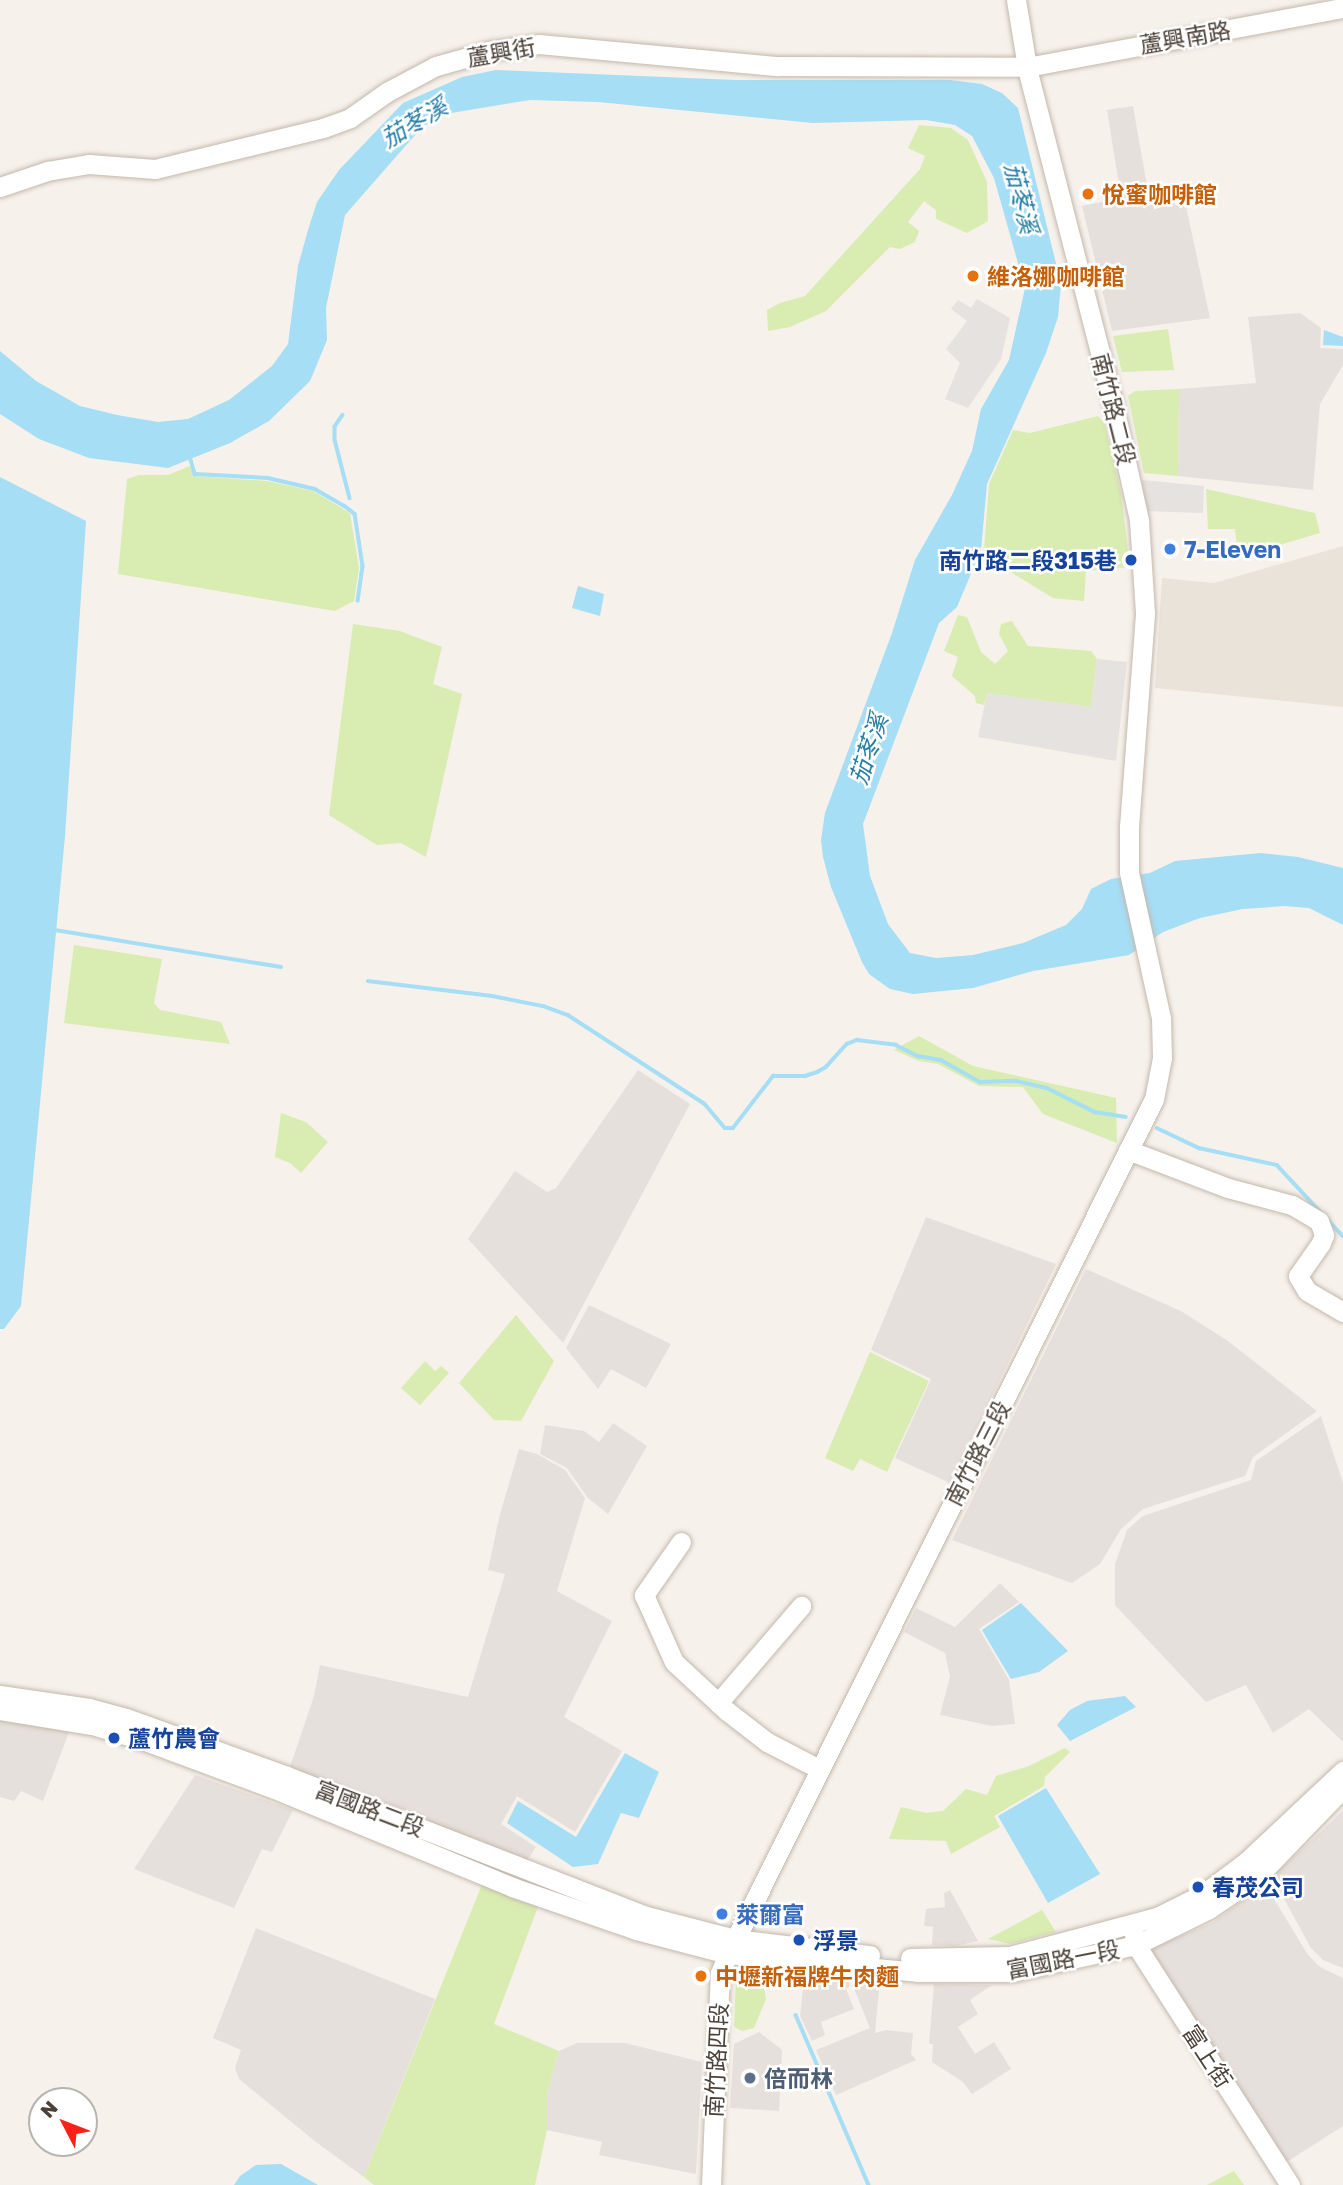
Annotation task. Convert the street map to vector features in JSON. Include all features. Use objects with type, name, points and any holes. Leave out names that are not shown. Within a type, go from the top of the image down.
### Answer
[{"type":"street","name":"南竹路二段","points":[[1016,0],[1027,67],[1114,407],[1139,520],[1146,613],[1129,827],[1129,872]]},
{"type":"street","name":"蘆興南路","points":[[1027,67],[1343,8]]},
{"type":"street","name":"蘆興街","points":[[0,187],[47,171],[89,164],[155,169],[323,128],[350,118],[387,92],[436,65],[489,51],[539,44],[778,66],[1027,67]]},
{"type":"street","name":"南竹路三段","points":[[731,1946],[1154,1099],[1161,1058],[1161,1018],[1129,872]]},
{"type":"street","points":[[1128,1150],[1228,1188],[1292,1205],[1319,1221],[1324,1235],[1321,1243],[1298,1276],[1307,1290],[1343,1312]]},
{"type":"street","points":[[681,1542],[644,1595],[674,1661],[718,1703],[767,1742],[819,1769]]},
{"type":"street","points":[[718,1703],[801,1606]]},
{"type":"street","name":"富國路二段","points":[[0,1695],[89,1708],[126,1717],[731,1946]]},
{"type":"street","name":"富國路二段","points":[[0,1710],[92,1725],[145,1741],[282,1792],[512,1886],[636,1930],[731,1946]]},
{"type":"street","name":"富國路一段","points":[[731,1946],[919,1959],[1010,1956],[1132,1925],[1157,1917],[1203,1894],[1257,1852],[1343,1771]]},
{"type":"street","name":"富國路一段","points":[[731,1946],[904,1971],[1012,1972],[1136,1945],[1209,1909],[1259,1875],[1343,1788]]},
{"type":"street","name":"富上街","points":[[1132,1925],[1136,1945],[1290,2185]]},
{"type":"street","name":"南竹路四段","points":[[711,2185],[720,1973],[731,1946]]},
{"type":"shaded area","points":[[1133,106],[1150,203],[1184,197],[1210,318],[1112,331],[1082,206],[1121,198],[1107,110]]},
{"type":"shaded area","points":[[977,299],[1010,318],[1001,359],[968,408],[945,399],[960,363],[946,349],[967,321],[951,309],[958,300],[971,308]]},
{"type":"shaded area","points":[[1300,313],[1321,328],[1320,348],[1343,349],[1343,365],[1320,404],[1313,490],[1178,476],[1179,389],[1256,383],[1248,317]]},
{"type":"shaded area","points":[[1142,480],[1204,486],[1203,513],[1145,511]]},
{"type":"shaded area","points":[[1343,546],[1343,707],[1155,688],[1162,578],[1214,583]]},
{"type":"shaded area","points":[[1097,659],[1127,662],[1116,761],[978,737],[987,693],[1091,707]]},
{"type":"shaded area","points":[[638,1070],[690,1104],[563,1343],[468,1239],[515,1171],[547,1192],[556,1188]]},
{"type":"shaded area","points":[[926,1217],[1056,1264],[950,1483],[895,1458],[931,1379],[871,1350]]},
{"type":"shaded area","points":[[1086,1269],[1181,1311],[1228,1341],[1317,1411],[1253,1457],[1245,1476],[1143,1509],[1121,1529],[1100,1564],[1072,1583],[952,1540]]},
{"type":"shaded area","points":[[589,1305],[671,1344],[646,1388],[611,1369],[598,1389],[566,1348]]},
{"type":"shaded area","points":[[1321,1416],[1343,1483],[1343,1742],[1309,1709],[1273,1733],[1246,1685],[1206,1702],[1115,1605],[1115,1564],[1127,1530],[1143,1516],[1251,1480],[1256,1461]]},
{"type":"shaded area","points":[[613,1423],[647,1446],[608,1514],[588,1498],[567,1468],[540,1454],[545,1425],[584,1431],[599,1442]]},
{"type":"shaded area","points":[[519,1449],[537,1454],[565,1470],[585,1498],[557,1591],[612,1621],[564,1717],[622,1751],[575,1832],[517,1796],[501,1824],[536,1847],[526,1862],[289,1770],[314,1696],[320,1665],[468,1697],[505,1574],[488,1570],[499,1518]]},
{"type":"shaded area","points":[[1000,1583],[1019,1602],[979,1629],[1009,1680],[1015,1724],[992,1726],[940,1715],[950,1677],[945,1653],[904,1632],[916,1608],[955,1627]]},
{"type":"shaded area","points":[[0,1719],[69,1732],[43,1801],[21,1791],[14,1801],[0,1797]]},
{"type":"shaded area","points":[[195,1775],[293,1810],[272,1852],[262,1849],[234,1908],[134,1869]]},
{"type":"shaded area","points":[[1343,1811],[1343,1968],[1323,1960],[1311,1948],[1272,1877]]},
{"type":"shaded area","points":[[1265,1884],[1308,1955],[1320,1967],[1343,1978],[1343,2126],[1285,2163],[1147,1950],[1212,1923]]},
{"type":"shaded area","points":[[950,1890],[978,1941],[955,1946],[932,1945],[933,1927],[924,1926],[926,1909],[945,1907],[944,1893]]},
{"type":"shaded area","points":[[256,1928],[435,1999],[364,2177],[239,2079],[235,2068],[241,2050],[213,2038]]},
{"type":"shaded area","points":[[805,1971],[850,1975],[849,1987],[846,1989],[854,2009],[821,2022],[825,2035],[812,2041],[800,2016]]},
{"type":"shaded area","points":[[860,1978],[880,1980],[875,2033],[886,2030],[913,2033],[911,2054],[916,2060],[836,2095],[816,2050],[870,2028],[853,1986]]},
{"type":"shaded area","points":[[934,1984],[992,1985],[970,2000],[978,2014],[958,2027],[975,2054],[994,2042],[1011,2069],[972,2094],[963,2082],[932,2062],[933,2044],[929,2044]]},
{"type":"shaded area","points":[[759,2032],[782,2050],[779,2111],[730,2108],[734,2044]]},
{"type":"shaded area","points":[[577,2043],[625,2043],[702,2062],[696,2174],[599,2155],[602,2142],[547,2130],[547,2093],[559,2051]]},
{"type":"green space","points":[[919,125],[951,128],[968,140],[987,182],[988,221],[967,233],[936,219],[936,210],[924,201],[908,222],[919,231],[915,242],[900,249],[890,247],[826,311],[790,327],[768,331],[767,310],[805,296],[920,169],[925,156],[908,148]]},
{"type":"green space","points":[[1168,329],[1174,370],[1122,372],[1113,336]]},
{"type":"green space","points":[[1179,389],[1178,476],[1144,473],[1128,396],[1135,391]]},
{"type":"green space","points":[[1098,416],[1105,424],[1121,493],[1130,567],[1086,571],[1084,601],[1053,598],[1001,566],[978,564],[984,550],[989,484],[1013,430],[1030,433]]},
{"type":"green space","points":[[190,466],[194,476],[267,481],[313,491],[350,513],[359,568],[354,601],[335,611],[118,574],[127,479],[139,475],[168,475]]},
{"type":"green space","points":[[1206,489],[1315,513],[1320,533],[1238,557],[1235,529],[1208,529]]},
{"type":"green space","points":[[958,615],[967,617],[981,652],[995,664],[1008,651],[999,634],[1001,624],[1012,621],[1028,646],[1091,651],[1097,659],[1091,707],[987,693],[984,705],[976,703],[975,696],[952,676],[958,657],[944,651]]},
{"type":"green space","points":[[353,624],[400,631],[442,647],[433,684],[462,694],[426,857],[401,843],[377,845],[329,815]]},
{"type":"green space","points":[[74,945],[162,959],[154,1003],[160,1010],[221,1022],[230,1044],[64,1023]]},
{"type":"green space","points":[[919,1036],[973,1066],[1116,1098],[1117,1143],[1043,1114],[1023,1087],[979,1086],[938,1064],[919,1061],[894,1050]]},
{"type":"green space","points":[[281,1113],[306,1122],[328,1142],[301,1173],[290,1163],[275,1157]]},
{"type":"green space","points":[[516,1315],[554,1361],[521,1421],[494,1420],[459,1383]]},
{"type":"green space","points":[[870,1352],[929,1381],[887,1472],[860,1459],[853,1471],[825,1458]]},
{"type":"green space","points":[[425,1361],[435,1371],[441,1366],[449,1373],[420,1405],[401,1388]]},
{"type":"green space","points":[[1065,1748],[1070,1752],[1045,1777],[1044,1786],[994,1816],[1000,1827],[951,1854],[946,1841],[889,1839],[901,1807],[926,1813],[943,1811],[966,1789],[987,1795],[996,1776],[1029,1766]]},
{"type":"green space","points":[[483,1882],[539,1904],[494,2024],[559,2051],[547,2093],[547,2130],[535,2185],[374,2185],[364,2177]]},
{"type":"green space","points":[[1042,1910],[1056,1932],[1010,1944],[988,1939]]},
{"type":"green space","points":[[752,1967],[763,1982],[766,1999],[754,2028],[742,2031],[734,2027],[736,1979],[741,1970]]},
{"type":"green space","points":[[1234,2171],[1244,2185],[1207,2185],[1224,2176]]},
{"type":"water","name":"茄苳溪","points":[[496,70],[736,80],[950,80],[982,84],[1002,93],[1018,108],[1061,284],[1058,317],[1046,353],[987,484],[981,550],[957,607],[939,623],[863,824],[870,876],[888,924],[910,953],[936,958],[973,955],[1023,943],[1066,925],[1082,909],[1091,889],[1111,879],[1150,873],[1175,861],[1261,853],[1298,857],[1343,868],[1343,925],[1309,908],[1284,906],[1243,909],[1200,918],[1163,932],[1129,955],[1033,971],[973,988],[913,994],[890,989],[869,974],[862,962],[831,887],[823,857],[821,840],[825,813],[892,633],[915,560],[952,495],[972,451],[981,409],[1009,360],[1025,288],[994,178],[972,136],[955,125],[926,120],[813,123],[598,102],[530,100],[451,113],[422,127],[345,215],[326,308],[327,340],[310,381],[269,421],[230,443],[168,468],[89,458],[39,439],[0,414],[0,351],[36,381],[80,406],[117,415],[158,422],[188,419],[229,400],[272,366],[288,344],[298,266],[308,230],[317,202],[339,170],[403,103],[462,77]]},
{"type":"water","points":[[1324,330],[1343,337],[1343,346],[1323,345]]},
{"type":"water","points":[[0,477],[86,521],[65,836],[21,1306],[4,1329],[0,1329]]},
{"type":"water","points":[[578,586],[604,594],[600,616],[572,608]]},
{"type":"water","points":[[1021,1603],[1068,1651],[1039,1672],[1011,1679],[982,1630]]},
{"type":"water","points":[[1125,1696],[1136,1707],[1070,1741],[1057,1725],[1070,1710],[1087,1701]]},
{"type":"water","points":[[625,1753],[659,1772],[639,1818],[621,1813],[598,1864],[573,1867],[507,1823],[518,1801],[576,1837]]},
{"type":"water","points":[[1046,1788],[1100,1874],[1048,1903],[998,1816]]},
{"type":"water","points":[[281,2164],[318,2185],[234,2185],[240,2176],[256,2165]]},
{"type":"waterway","points":[[343,415],[335,427],[335,440],[350,498]]},
{"type":"waterway","points":[[191,460],[195,474],[268,478],[315,489],[355,514],[363,566],[358,601]]},
{"type":"waterway","points":[[55,930],[281,967]]},
{"type":"waterway","points":[[368,981],[492,996],[543,1006],[568,1015],[705,1104],[725,1128],[733,1128],[773,1076],[805,1076],[817,1072],[826,1067],[847,1044],[857,1040],[896,1045],[918,1056],[941,1060],[980,1082],[1016,1081],[1047,1088],[1095,1112],[1126,1117]]},
{"type":"waterway","points":[[1157,1128],[1199,1148],[1277,1165],[1343,1236]]},
{"type":"waterway","points":[[796,2015],[869,2185]]},
{"type":"place","name":"悅蜜咖啡館","points":[[1088,194]]},
{"type":"place","name":"維洛娜咖啡館","points":[[973,276]]},
{"type":"place","name":"7-Eleven","points":[[1170,549]]},
{"type":"place","name":"南竹路二段315巷","points":[[1131,560]]},
{"type":"place","name":"蘆竹農會","points":[[114,1738]]},
{"type":"place","name":"春茂公司","points":[[1198,1887]]},
{"type":"place","name":"萊爾富","points":[[722,1914]]},
{"type":"place","name":"浮景","points":[[799,1940]]},
{"type":"place","name":"中壢新福牌牛肉麵","points":[[701,1976]]},
{"type":"place","name":"倍而林","points":[[750,2078]]}]
